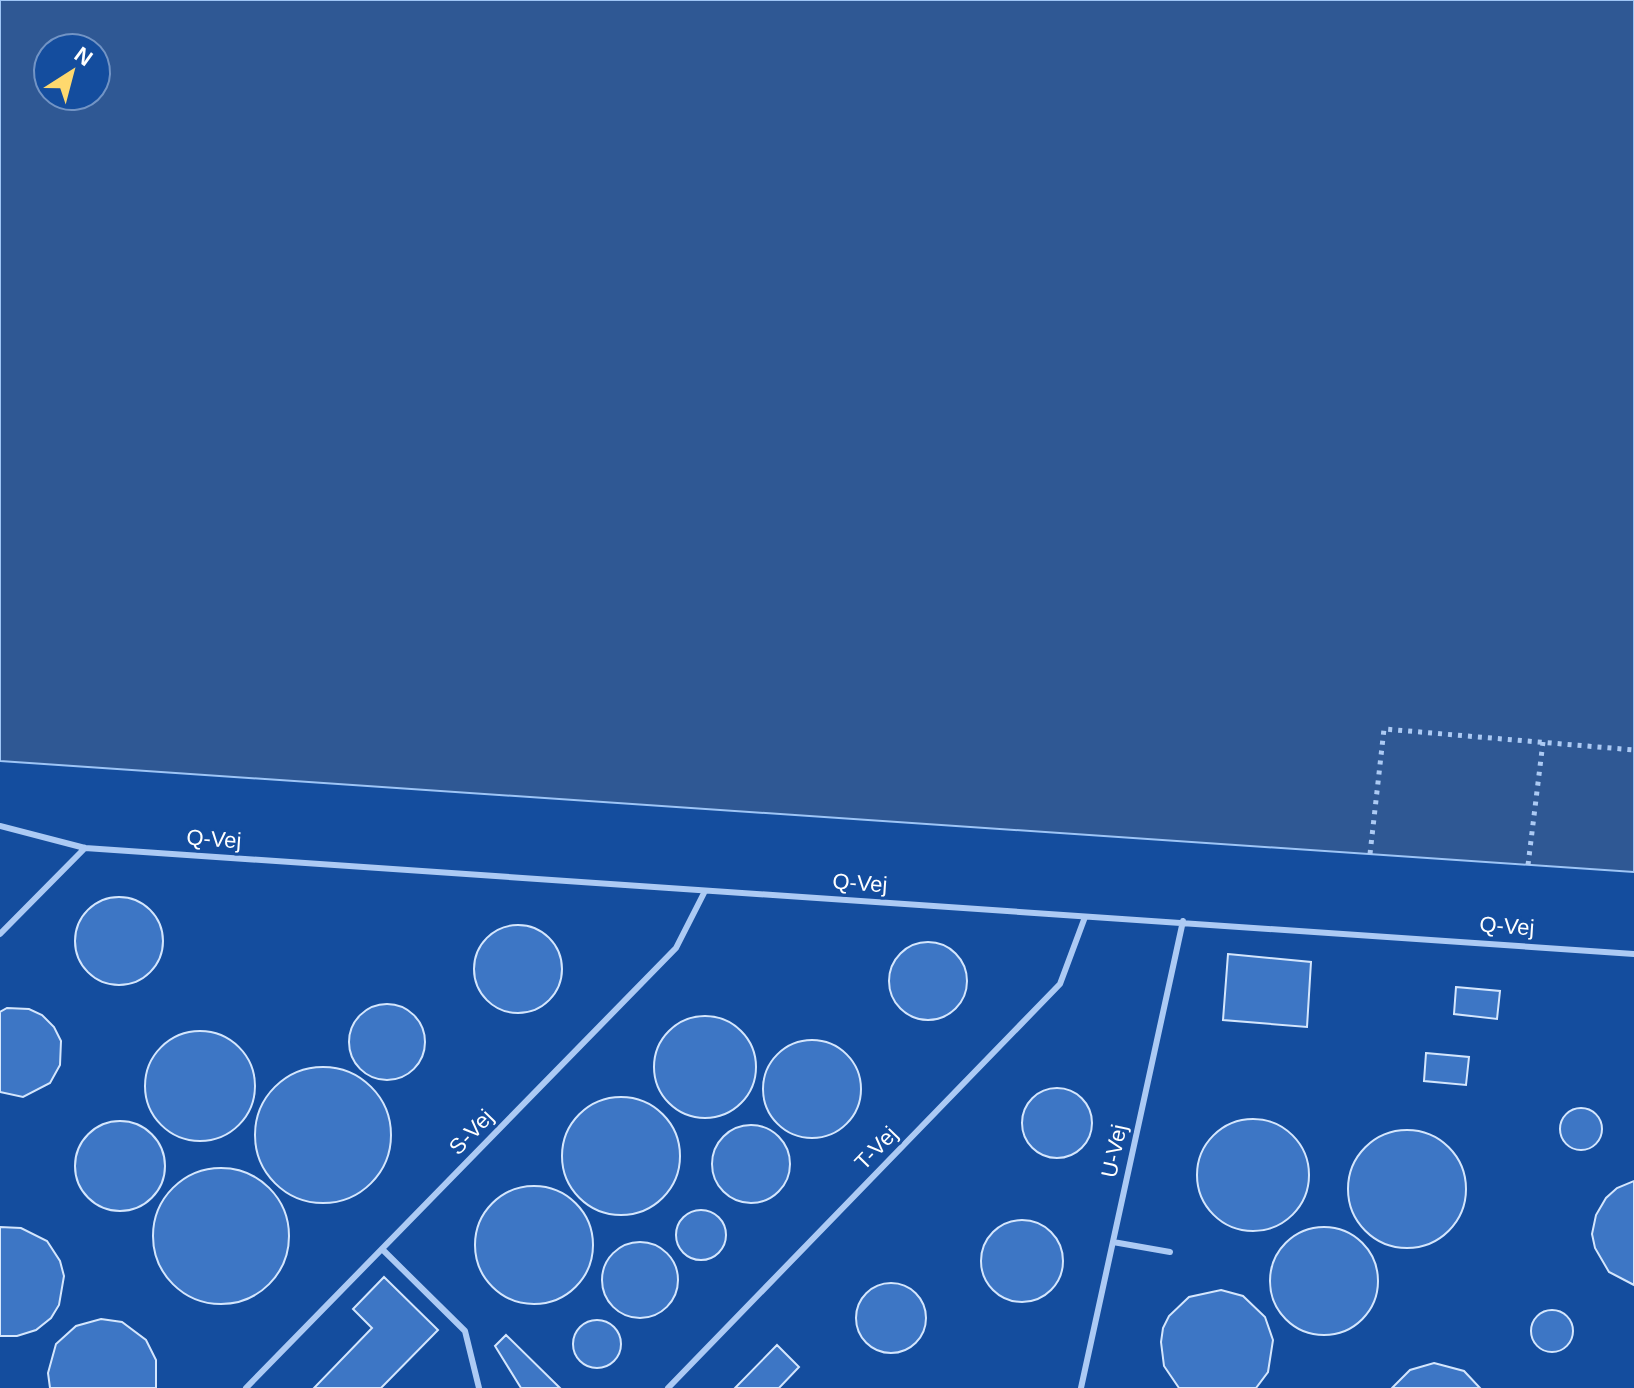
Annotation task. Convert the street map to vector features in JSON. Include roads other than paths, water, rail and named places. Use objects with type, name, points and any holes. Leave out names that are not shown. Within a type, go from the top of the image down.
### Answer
[{"type":"lane","name":"Q-Vej","points":[[0,826],[85,848],[1634,954]]},
{"type":"lane","points":[[0,934],[85,848]]},
{"type":"lane","name":"S-Vej","points":[[246,1388],[676,948],[705,891]]},
{"type":"lane","name":"T-Vej","points":[[668,1388],[1060,984],[1085,917]]},
{"type":"lane","name":"U-Vej","points":[[1081,1388],[1183,921]]},
{"type":"lane","points":[[1113,1242],[1170,1252]]},
{"type":"lane","points":[[382,1249],[465,1331],[479,1388]]},
{"type":"water","points":[[0,0],[1634,0],[1634,872],[0,761]]}]
